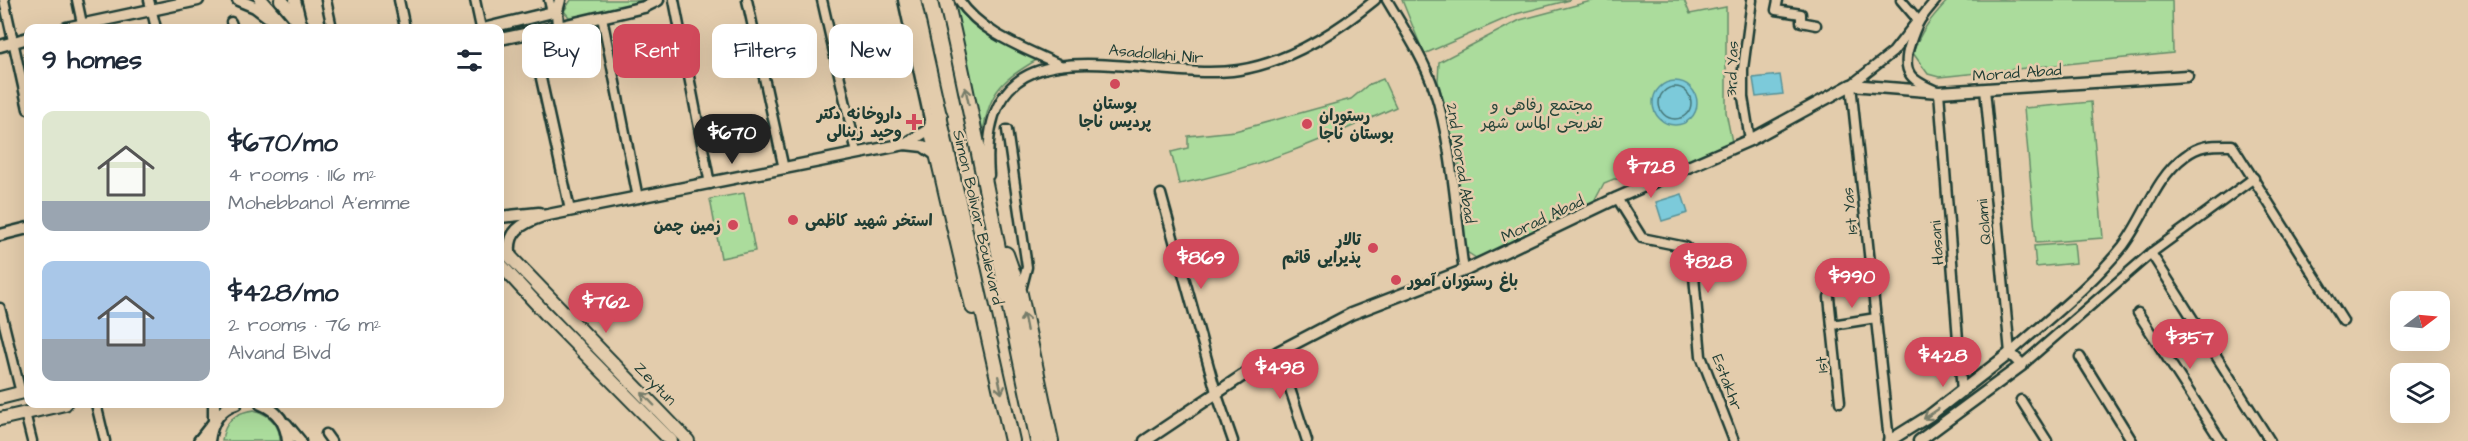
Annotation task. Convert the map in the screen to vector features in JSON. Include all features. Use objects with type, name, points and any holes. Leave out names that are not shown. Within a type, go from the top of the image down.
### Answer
[{"type":"main road","points":[[261,0],[281,24]]},
{"type":"main road","points":[[281,0],[301,24]]},
{"type":"main road","name":"Simon Bolivar Boulevard","points":[[913,0],[1012,441]]},
{"type":"main road","name":"Simon Bolivar Boulevard","points":[[946,0],[991,208],[1015,333],[1048,441]]},
{"type":"main road","points":[[940,116],[931,128],[974,310],[994,357]]},
{"type":"main road","points":[[991,208],[1020,294],[1048,441]]},
{"type":"main road","name":"Zeytun","points":[[505,261],[556,304],[688,441]]},
{"type":"main road","name":"Zeytun","points":[[505,261],[546,314],[671,441]]},
{"type":"main road","points":[[546,314],[556,304]]},
{"type":"main road","points":[[0,398],[24,392]]},
{"type":"main road","points":[[26,408],[26,413]]},
{"type":"main road","points":[[0,419],[48,408]]},
{"type":"street","points":[[4,0],[24,90]]},
{"type":"street","points":[[77,0],[82,24]]},
{"type":"street","points":[[88,24],[150,5],[198,0]]},
{"type":"street","points":[[238,0],[255,7],[278,24]]},
{"type":"street","points":[[296,0],[302,24]]},
{"type":"street","points":[[326,0],[331,24]]},
{"type":"street","points":[[399,0],[404,24]]},
{"type":"street","points":[[474,0],[479,24]]},
{"type":"street","points":[[549,0],[556,8],[558,24]]},
{"type":"street","points":[[571,24],[644,7],[658,0]]},
{"type":"street","points":[[674,0],[710,184]]},
{"type":"street","points":[[747,0],[784,169]]},
{"type":"street","points":[[822,0],[857,153]]},
{"type":"street","points":[[903,0],[931,128],[905,144]]},
{"type":"street","name":"Asadollahi Nir","points":[[959,0],[975,19],[991,31],[1060,65]]},
{"type":"street","name":"Asadollahi Nir","points":[[991,208],[987,148],[991,125],[1001,99],[1013,84],[1041,69],[1060,65],[1112,64],[1197,73],[1254,67],[1273,62],[1317,40],[1376,0]]},
{"type":"street","name":"2nd Morad Abad","points":[[1387,0],[1418,52],[1435,91],[1448,152],[1464,270]]},
{"type":"street","name":"3rd Yas","points":[[1750,140],[1743,97],[1743,69],[1752,0]]},
{"type":"street","points":[[1778,0],[1776,10],[1801,14],[1801,22],[1816,25]]},
{"type":"street","points":[[1901,0],[1918,20]]},
{"type":"street","points":[[1851,85],[1893,52],[1936,0]]},
{"type":"street","points":[[150,5],[155,24]]},
{"type":"street","points":[[501,24],[556,8]]},
{"type":"street","points":[[602,17],[638,198]]},
{"type":"street","points":[[1918,20],[1905,60],[1908,71],[1923,86],[1939,92]]},
{"type":"street","points":[[504,38],[522,35]]},
{"type":"street","points":[[0,46],[24,39]]},
{"type":"street","name":"Morad Abad","points":[[1145,441],[1278,352],[1351,314],[1464,270],[1617,198],[1750,140],[1851,85],[1939,92],[2187,76]]},
{"type":"street","points":[[540,78],[567,211]]},
{"type":"street","name":"1st Yas","points":[[1851,85],[1889,441]]},
{"type":"street","name":"Qolami","points":[[1985,89],[2010,353]]},
{"type":"street","name":"Hasani","points":[[1939,92],[1962,392]]},
{"type":"street","points":[[1007,130],[1028,267],[1020,294]]},
{"type":"street","points":[[505,261],[511,239],[518,227],[543,216],[905,144],[923,146],[938,156]]},
{"type":"street","points":[[1889,441],[1962,392],[2010,353],[2104,267],[2136,227],[2163,177],[2185,156],[2206,144],[2232,145],[2343,321]]},
{"type":"street","points":[[1919,441],[2022,365],[2151,253],[2254,178]]},
{"type":"street","points":[[1161,194],[1216,392],[1233,441]]},
{"type":"street","name":"Estakhr","points":[[1617,198],[1642,238],[1686,247],[1692,253],[1701,356],[1734,441]]},
{"type":"street","points":[[504,217],[567,211]]},
{"type":"street","points":[[0,235],[24,229]]},
{"type":"street","points":[[2151,253],[2270,441]]},
{"type":"street","name":"1st","points":[[1829,297],[1840,402]]},
{"type":"street","points":[[0,308],[24,389]]},
{"type":"street","points":[[2138,313],[2221,441]]},
{"type":"street","points":[[1832,326],[1876,318]]},
{"type":"street","points":[[1278,352],[1307,441]]},
{"type":"street","points":[[2010,353],[2022,365]]},
{"type":"street","points":[[2080,357],[2132,441]]},
{"type":"street","points":[[2020,400],[2047,441]]},
{"type":"street","points":[[97,408],[105,441]]},
{"type":"street","points":[[209,441],[214,422],[214,408]]},
{"type":"street","points":[[199,441],[222,412],[229,408]]},
{"type":"street","points":[[271,408],[300,441]]},
{"type":"street","points":[[275,408],[286,428],[288,441]]},
{"type":"street","points":[[26,413],[32,441]]},
{"type":"green space","points":[[571,0],[649,0],[575,18],[569,17],[564,11]]},
{"type":"green space","points":[[951,0],[954,0],[969,21],[990,37],[1038,59],[1013,75],[997,91],[988,111],[981,141]]},
{"type":"green space","points":[[1402,0],[1570,0],[1516,14],[1424,54]]},
{"type":"green space","name":"مجتمع رفاهی و تفریحی الماس شهر","points":[[1595,0],[1684,0],[1690,14],[1726,7],[1726,112],[1733,147],[1656,179],[1614,179],[1604,183],[1592,206],[1476,258],[1467,252],[1461,217],[1467,212],[1456,175],[1461,173],[1438,81],[1439,62],[1520,20]]},
{"type":"green space","points":[[1948,0],[2172,0],[2173,53],[1939,77],[1928,74],[1913,53],[1927,24]]},
{"type":"green space","points":[[1383,79],[1396,107],[1262,161],[1179,184],[1171,152],[1188,148],[1188,136],[1235,131],[1351,99],[1368,85]]},
{"type":"green space","points":[[2091,102],[2103,238],[2036,243],[2024,108]]},
{"type":"green space","name":"زمین چمن","points":[[744,193],[755,251],[721,258],[710,199]]},
{"type":"green space","points":[[2074,243],[2076,263],[2036,267],[2034,246]]},
{"type":"green space","points":[[254,410],[273,421],[280,435],[280,441],[222,441],[225,428],[232,419],[241,413]]},
{"type":"water","points":[[1780,75],[1783,94],[1756,97],[1753,78]]},
{"type":"water","points":[[1675,81],[1684,82],[1691,87],[1696,94],[1696,112],[1691,119],[1684,124],[1675,125],[1666,124],[1659,119],[1654,112],[1653,103],[1654,94],[1659,87],[1666,82]]},
{"type":"water","points":[[1682,194],[1688,213],[1662,221],[1656,202]]},
{"type":"place","name":"بوستان پردیس ناجا","points":[[1115,84]]},
{"type":"place","name":"داروخانه دکتر وحید زینالی","points":[[914,122]]},
{"type":"place","name":"رستوران بوستان ناجا","points":[[1307,124]]},
{"type":"place","name":"استخر شهید کاظمی","points":[[793,220]]},
{"type":"place","name":"زمین چمن","points":[[733,225]]},
{"type":"place","name":"تالار پذیرایی قائم","points":[[1373,248]]},
{"type":"place","name":"باغ رستوران آمور","points":[[1396,280]]}]
